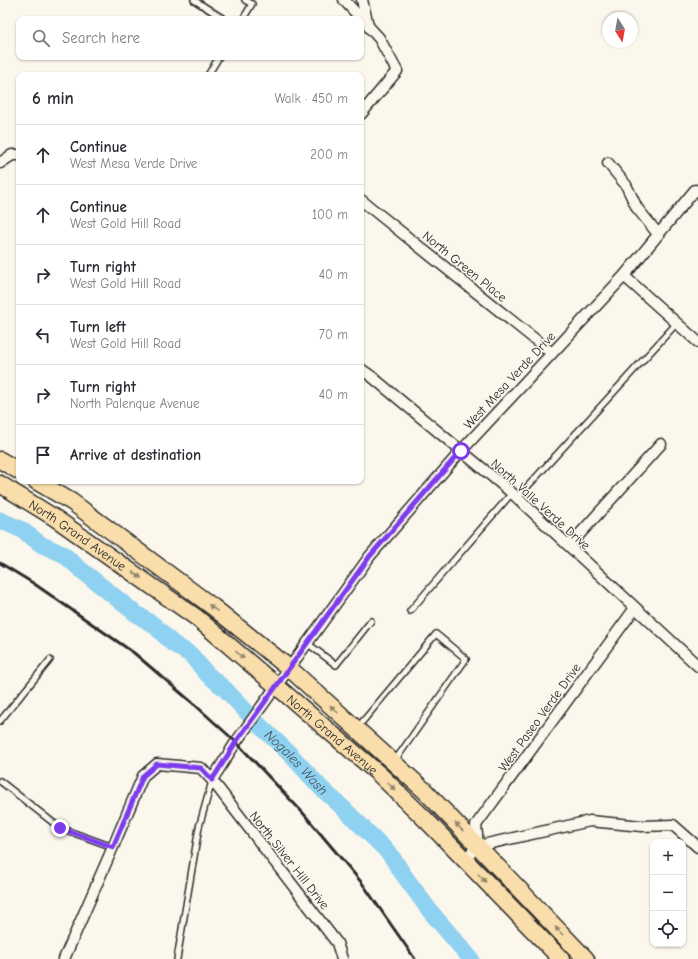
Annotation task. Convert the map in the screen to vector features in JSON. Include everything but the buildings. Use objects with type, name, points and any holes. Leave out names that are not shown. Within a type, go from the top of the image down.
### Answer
[{"type":"main road","points":[[0,460],[16,469]]},
{"type":"main road","name":"North Grand Avenue","points":[[0,484],[55,518],[197,618],[379,774],[561,959]]},
{"type":"main road","name":"North Grand Avenue","points":[[41,484],[72,502],[213,607],[289,668],[425,791],[586,959]]},
{"type":"street","points":[[344,0],[359,16]]},
{"type":"street","points":[[362,0],[369,27]]},
{"type":"street","points":[[364,22],[379,38],[397,72],[364,110]]},
{"type":"street","points":[[0,163],[15,155]]},
{"type":"street","points":[[608,163],[626,185],[637,208],[658,234]]},
{"type":"street","name":"West Mesa Verde Drive","points":[[212,780],[236,742],[370,556],[461,451],[624,276],[694,190]]},
{"type":"street","name":"North Green Place","points":[[364,202],[552,353]]},
{"type":"street","points":[[624,276],[698,342]]},
{"type":"street","name":"North Valle Verde Drive","points":[[364,371],[515,496],[698,666]]},
{"type":"street","points":[[569,546],[661,444]]},
{"type":"street","name":"West Paseo Verde Drive","points":[[478,846],[476,825],[635,608]]},
{"type":"street","name":"North Silver Hill Drive","points":[[64,959],[143,776],[157,764],[201,768],[212,780],[337,943],[341,958]]},
{"type":"street","points":[[464,860],[478,846],[590,821],[642,826],[673,825],[698,847]]},
{"type":"lane","points":[[194,0],[219,16]]},
{"type":"lane","points":[[245,0],[252,4],[245,16]]},
{"type":"lane","points":[[210,72],[217,60]]},
{"type":"lane","points":[[410,611],[676,323]]},
{"type":"lane","points":[[307,643],[336,665],[372,621]]},
{"type":"lane","points":[[357,729],[436,634],[466,659],[394,762]]},
{"type":"lane","points":[[0,721],[50,660]]},
{"type":"lane","points":[[177,959],[199,827],[212,780]]},
{"type":"lane","points":[[0,781],[60,828],[113,847]]},
{"type":"waterway","name":"Nogales Wash","points":[[0,520],[22,530],[42,545],[63,554],[135,613],[155,626],[172,643],[191,655],[207,674],[225,689],[257,723],[291,755],[322,789],[390,854],[430,911],[471,959]]},
{"type":"railway","points":[[0,563],[33,583],[134,653],[236,742],[303,813],[362,883],[415,959]]},
{"type":"route","points":[[60,828],[113,847],[143,776],[157,764],[201,768],[212,780],[236,742],[370,556],[461,451]]}]
